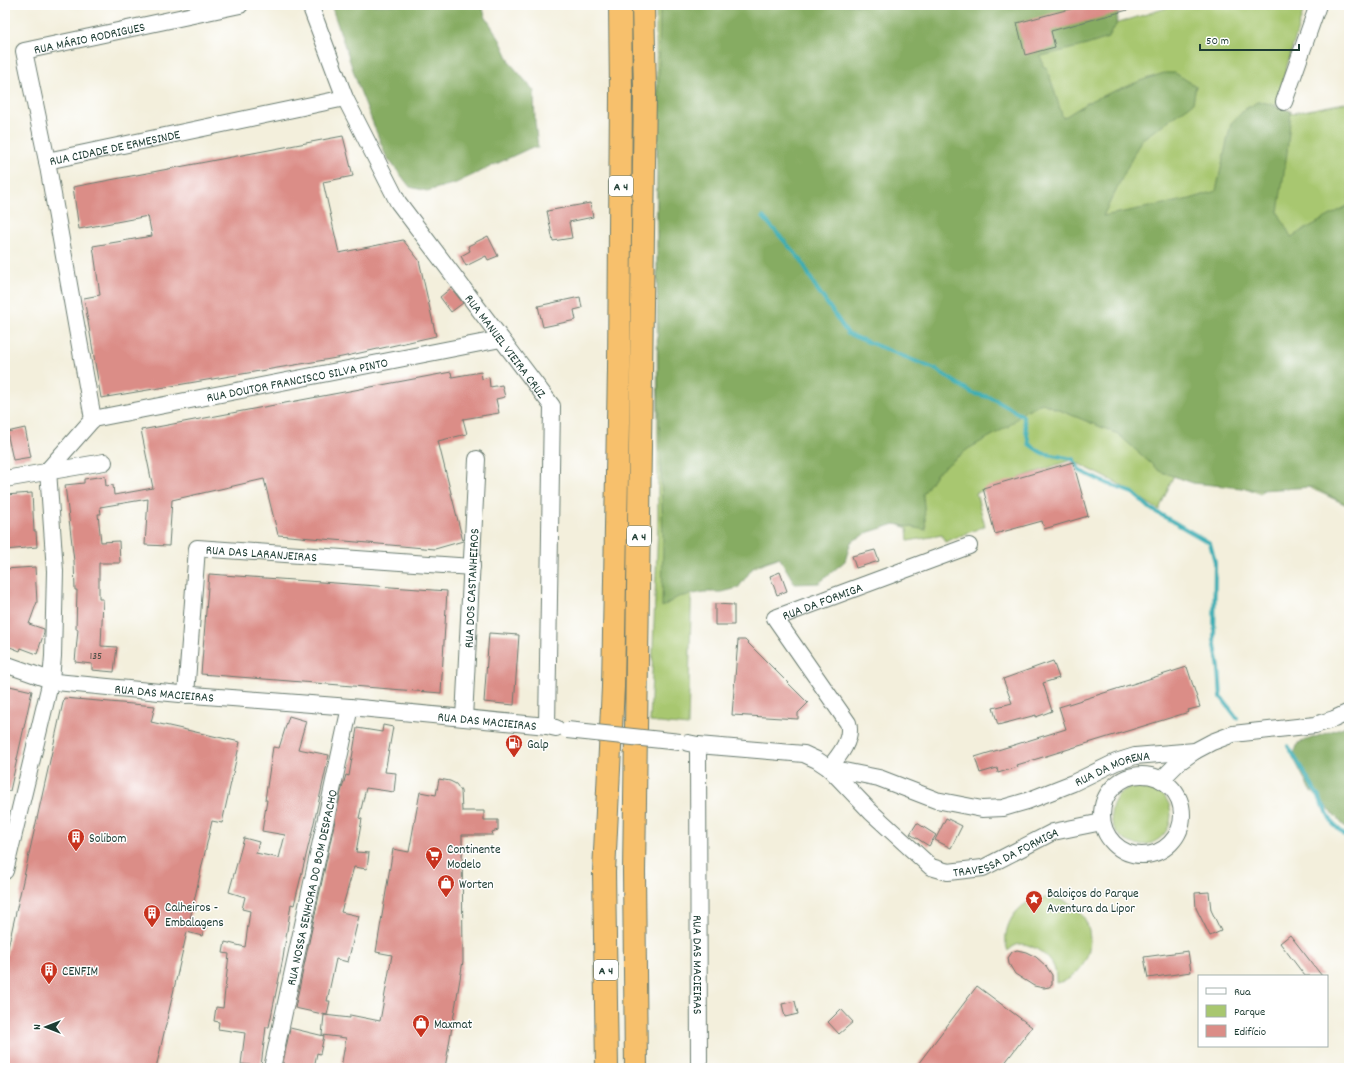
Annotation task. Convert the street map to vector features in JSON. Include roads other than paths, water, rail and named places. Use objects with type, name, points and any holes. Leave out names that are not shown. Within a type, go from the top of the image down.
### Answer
[{"type":"highway","name":"A 4","points":[[607,1068],[604,872],[614,671],[619,360],[621,92],[620,5]]},
{"type":"highway","name":"A 4","points":[[636,1068],[634,872],[644,5]]},
{"type":"street","name":"RUA MÁRIO RODRIGUES","points":[[47,161],[24,51],[240,5]]},
{"type":"street","name":"RUA MANUEL VIEIRA CRUZ","points":[[310,5],[345,98],[398,202],[552,406],[547,726]]},
{"type":"street","points":[[1284,102],[1318,5]]},
{"type":"street","name":"RUA CIDADE DE ERMESINDE","points":[[93,419],[47,161],[345,98]]},
{"type":"street","name":"RUA DOUTOR FRANCISCO SILVA PINTO","points":[[93,419],[501,339]]},
{"type":"street","points":[[5,871],[51,680],[54,656],[55,571],[48,470],[93,419]]},
{"type":"street","name":"RUA DOS CASTANHEIROS","points":[[464,718],[477,459]]},
{"type":"street","points":[[5,479],[48,470],[104,462]]},
{"type":"street","name":"RUA DA FORMIGA","points":[[830,768],[839,756],[851,731],[848,723],[775,618],[969,546]]},
{"type":"street","name":"RUA DAS LARANJEIRAS","points":[[186,695],[197,548],[472,567]]},
{"type":"street","name":"RUA DAS MACIEIRAS","points":[[5,664],[56,682],[186,695],[350,707],[547,726],[567,730],[698,745],[699,1068]]},
{"type":"street","name":"RUA NOSSA SENHORA DO BOM DESPACHO","points":[[272,1068],[350,707]]},
{"type":"street","name":"RUA DA MORENA","points":[[830,768],[879,778],[936,800],[982,809],[1003,808],[1027,801],[1073,783],[1116,762],[1136,756],[1195,751],[1212,742],[1233,734],[1315,725],[1349,712]]},
{"type":"street","points":[[698,745],[804,754],[830,768]]},
{"type":"street","points":[[1161,780],[1178,763],[1195,751]]},
{"type":"street","name":"TRAVESSA DA FORMIGA","points":[[830,768],[871,812],[931,866],[948,872],[983,868],[1053,832],[1102,822]]},
{"type":"street","points":[[1136,775],[1149,776],[1161,780],[1172,788],[1179,800],[1182,813],[1181,827],[1175,839],[1165,849],[1152,855],[1139,856],[1126,853],[1115,846],[1106,835],[1102,822],[1102,809],[1106,797],[1114,787],[1124,779],[1136,775]]},
{"type":"waterway","points":[[763,217],[801,260],[815,286],[848,334],[935,369],[972,393],[992,398],[1023,416],[1029,444],[1042,453],[1073,459],[1080,471],[1133,493],[1151,509],[1210,543],[1215,562],[1214,639],[1219,668],[1221,697],[1237,718]]},
{"type":"waterway","points":[[1288,746],[1320,799],[1333,824],[1349,839]]},
{"type":"place","name":"Galp","points":[[514,758]]},
{"type":"place","name":"Solibom","points":[[76,852]]},
{"type":"place","name":"Continente Modelo","points":[[434,870]]},
{"type":"place","name":"Worten","points":[[446,898]]},
{"type":"place","name":"Baloiços do Parque Aventura da Lipor","points":[[1034,914]]},
{"type":"place","name":"Calheiros - Embalagens","points":[[152,928]]},
{"type":"place","name":"CENFIM","points":[[49,985]]},
{"type":"place","name":"Maxmat","points":[[421,1038]]}]
